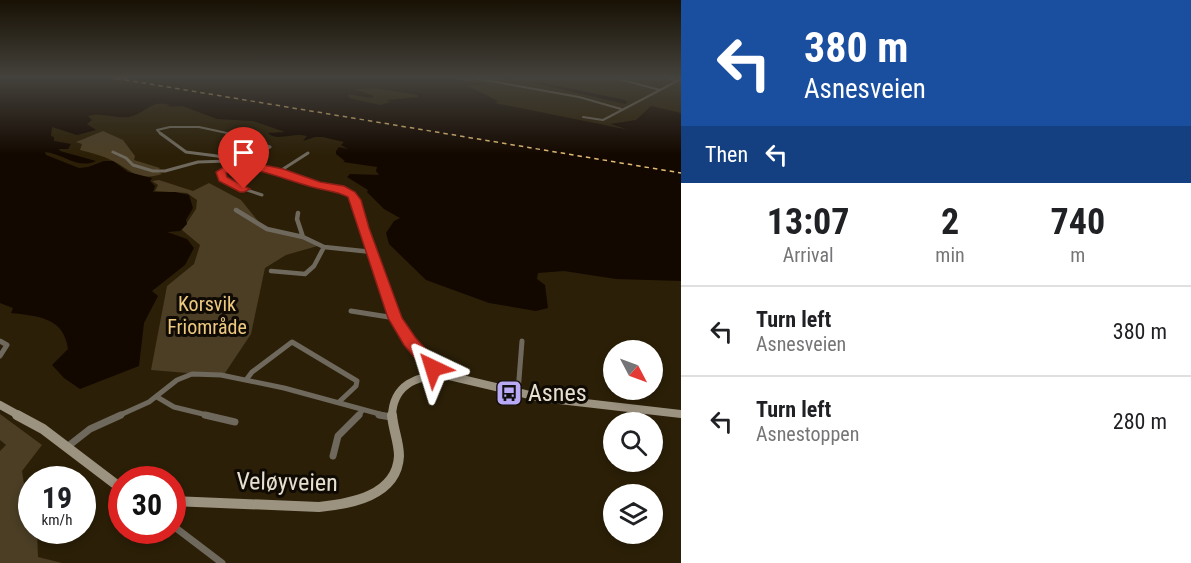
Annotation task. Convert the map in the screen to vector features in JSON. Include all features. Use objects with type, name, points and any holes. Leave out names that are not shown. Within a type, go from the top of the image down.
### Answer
[{"type":"main road","name":"Veløyveien","points":[[186,502],[319,507],[364,500],[382,488],[398,464],[399,455],[392,417],[394,399],[405,384],[421,377],[437,375],[570,402],[681,414]]},
{"type":"main road","points":[[0,405],[18,414],[67,447],[108,478]]},
{"type":"street","points":[[599,103],[621,110]]},
{"type":"street","points":[[583,117],[603,120],[634,103]]},
{"type":"street","points":[[228,161],[216,155],[186,152],[157,130],[171,126],[222,132],[270,148],[221,172],[220,176],[244,189],[262,195]]},
{"type":"street","points":[[225,143],[240,148],[241,154],[248,159]]},
{"type":"street","points":[[113,152],[126,158],[133,165],[157,171],[198,162],[228,161],[279,171],[312,184],[349,192],[356,200],[395,318],[437,375]]},
{"type":"street","points":[[279,171],[308,153]]},
{"type":"street","points":[[236,210],[267,229],[303,237],[324,247],[372,252]]},
{"type":"street","points":[[298,213],[297,219],[303,237]]},
{"type":"street","points":[[271,271],[309,274],[315,267],[324,247]]},
{"type":"street","points":[[351,311],[395,318]]},
{"type":"street","points":[[0,341],[7,345],[0,356]]},
{"type":"street","points":[[518,393],[522,341]]},
{"type":"street","points":[[246,380],[252,372],[292,342],[357,381],[356,387],[339,402]]},
{"type":"street","points":[[67,447],[90,429],[157,397],[177,380],[192,374],[246,380],[392,417]]},
{"type":"street","points":[[157,397],[174,407],[235,422]]},
{"type":"street","points":[[333,456],[338,436],[353,423],[362,411]]},
{"type":"street","points":[[186,536],[222,563]]},
{"type":"green space","points":[[103,131],[123,140],[135,156],[134,160],[160,168],[157,171],[162,174],[141,176],[109,159],[80,150],[82,144],[76,142]]},
{"type":"green space","name":"Korsvik Friområde","points":[[159,180],[193,191],[209,183],[241,200],[263,227],[321,245],[286,255],[265,268],[251,334],[223,376],[151,370],[167,286],[194,264],[200,245],[182,230],[196,209],[197,200],[187,193],[155,191],[158,185],[152,181]]},
{"type":"green space","points":[[0,414],[42,445],[26,466],[18,466],[18,544],[38,544],[38,557],[62,563],[0,563],[0,451],[6,445],[0,440]]},
{"type":"shaded area","points":[[0,103],[496,103],[629,130],[610,124],[636,120],[651,106],[681,113],[681,281],[616,279],[564,271],[538,273],[537,279],[545,285],[548,308],[536,311],[489,303],[426,280],[389,244],[386,233],[394,221],[400,218],[384,209],[367,192],[368,190],[347,177],[350,174],[379,175],[376,171],[377,167],[343,162],[345,161],[336,154],[336,151],[339,147],[348,149],[341,145],[344,142],[323,137],[303,141],[307,136],[302,135],[271,136],[268,133],[285,132],[253,121],[217,119],[182,106],[166,107],[171,106],[164,104],[154,105],[129,117],[88,116],[92,120],[87,124],[96,130],[77,135],[52,127],[51,136],[54,137],[54,141],[71,144],[68,149],[59,149],[60,151],[96,161],[83,164],[45,152],[46,155],[79,168],[104,161],[113,161],[128,172],[152,178],[150,181],[155,186],[153,192],[175,192],[189,195],[193,208],[186,220],[187,224],[180,231],[167,232],[187,239],[194,248],[185,265],[152,291],[158,296],[144,323],[139,366],[80,389],[64,378],[52,365],[68,349],[61,330],[48,320],[11,313],[13,308],[0,303]]},
{"type":"ferry route","points":[[265,103],[681,173]]},
{"type":"place","name":"Asnes","points":[[509,393]]},
{"type":"route","points":[[244,189],[223,179],[220,176],[221,172],[240,163],[279,171],[304,181],[345,190],[352,195],[356,200],[363,228],[395,318],[403,332],[433,368]]}]
